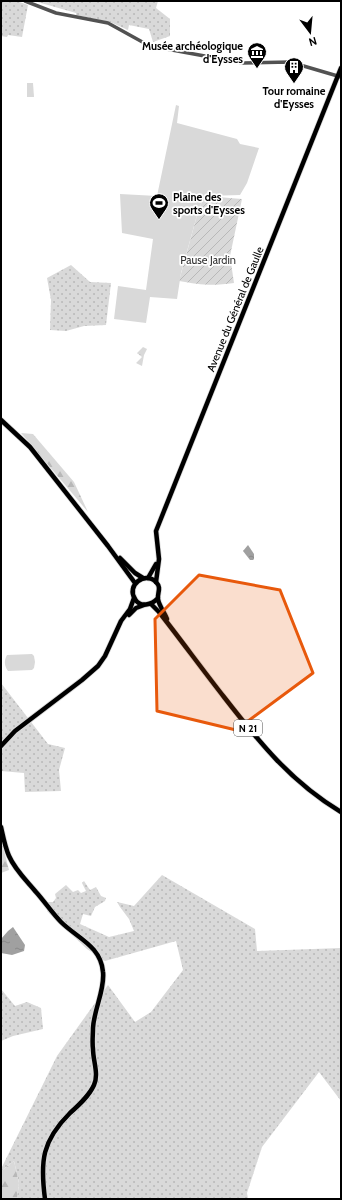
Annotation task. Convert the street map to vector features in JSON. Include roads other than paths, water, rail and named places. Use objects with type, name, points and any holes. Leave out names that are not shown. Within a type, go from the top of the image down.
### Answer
[{"type":"main road","name":"Avenue du Général de Gaulle","points":[[156,582],[159,559],[156,531],[339,77],[341,68]]},
{"type":"main road","points":[[1,420],[30,447],[108,546],[135,583]]},
{"type":"main road","points":[[108,546],[135,573],[156,582],[160,590],[158,598],[151,604],[136,608],[117,630]]},
{"type":"main road","points":[[144,605],[134,598],[132,591],[135,583],[145,578],[152,572],[159,559]]},
{"type":"main road","points":[[1,746],[15,731],[98,666],[106,656],[121,621],[130,609],[134,598]]},
{"type":"main road","name":"N 21","points":[[158,598],[172,628]]},
{"type":"main road","name":"N 21","points":[[151,604],[172,628],[247,726],[282,766],[311,792],[341,812]]},
{"type":"main road","points":[[1,826],[6,849],[15,867],[62,923],[92,947],[99,956],[104,970],[104,982],[96,1007],[93,1027],[93,1050],[96,1075],[94,1085],[86,1097],[65,1118],[53,1134],[46,1147],[42,1178],[45,1199]]},
{"type":"street","points":[[24,1],[56,13],[108,23],[146,44],[161,48],[243,63],[290,62],[339,77]]},
{"type":"water","points":[[248,545],[254,554],[253,560],[250,560],[243,551]]},
{"type":"water","points":[[13,927],[25,945],[24,951],[12,955],[1,953],[1,939]]},
{"type":"place","name":"Musée archéologique d'Eysses","points":[[257,69]]},
{"type":"place","name":"Tour romaine d'Eysses","points":[[294,84]]},
{"type":"place","name":"Plaine des sports d'Eysses","points":[[159,220]]},
{"type":"park label","name":"Pause Jardin","points":[[208,260]]}]
